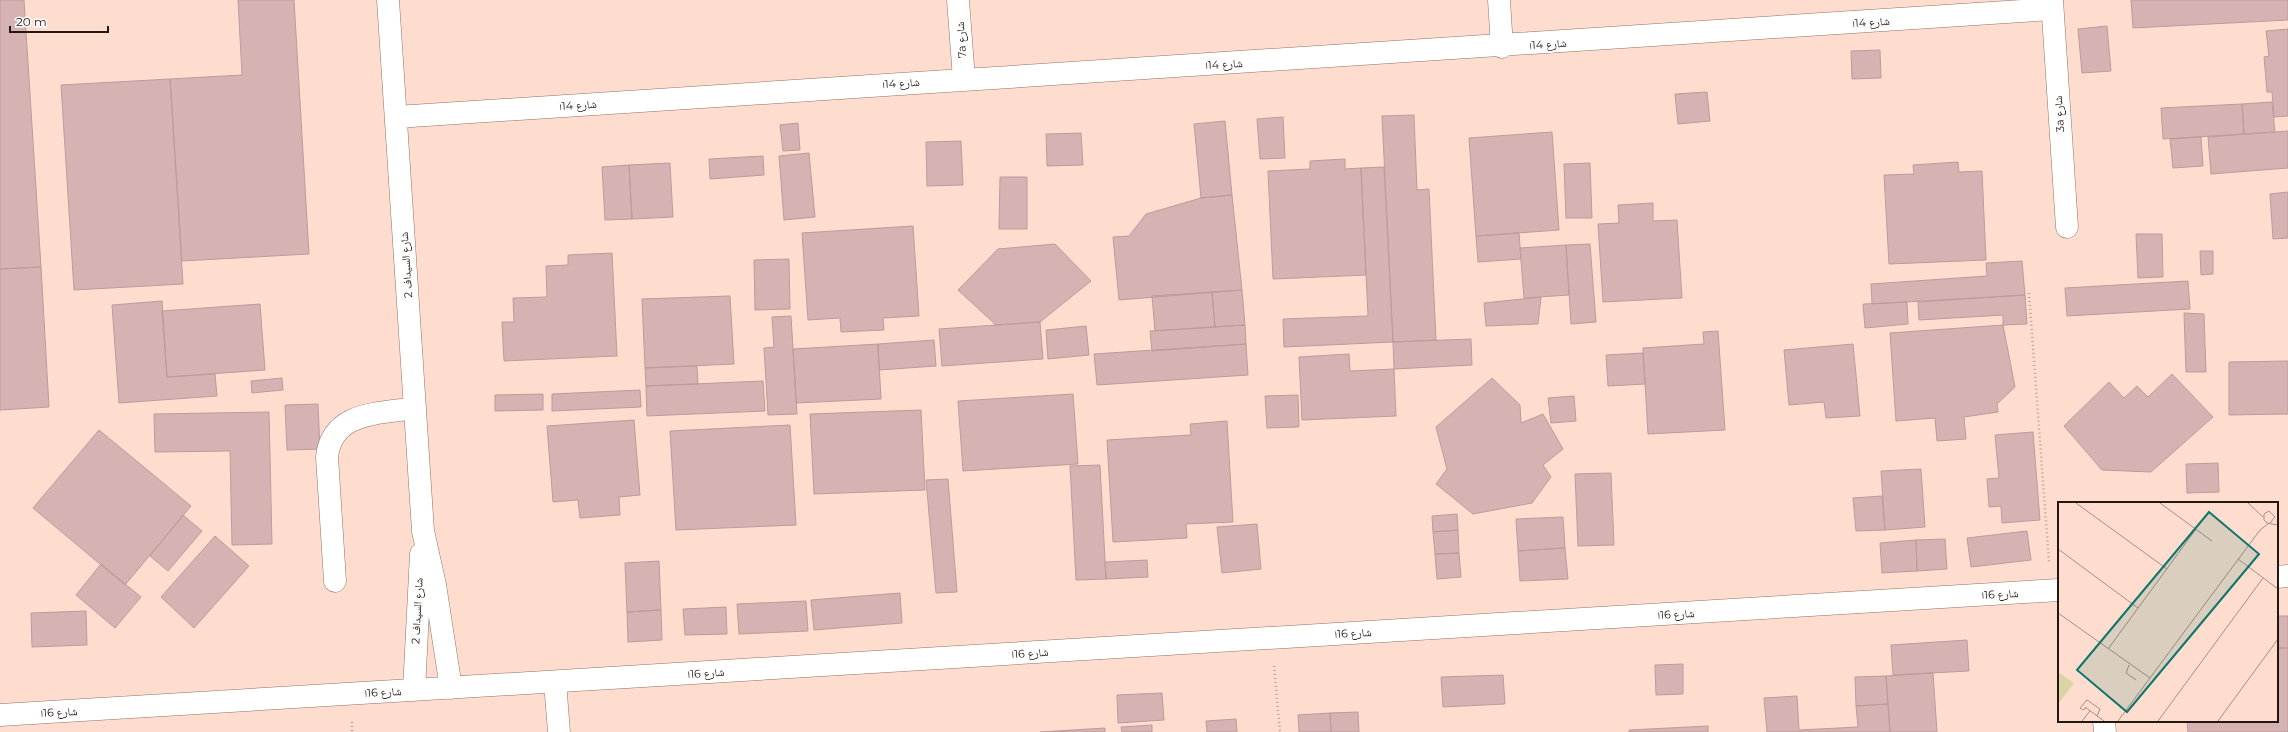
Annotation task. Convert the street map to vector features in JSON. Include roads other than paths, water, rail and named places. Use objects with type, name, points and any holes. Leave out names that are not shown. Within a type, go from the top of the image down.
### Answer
[{"type":"street","name":"شارع السيداف 2","points":[[388,0],[423,531],[414,690]]},
{"type":"street","name":"7a شارع","points":[[958,0],[964,79]]},
{"type":"street","points":[[1499,0],[1502,47]]},
{"type":"street","name":"شارع 14ا","points":[[396,117],[964,79],[1502,47],[2052,5]]},
{"type":"street","name":"3a شارع","points":[[2052,5],[2067,227]]},
{"type":"street","points":[[335,581],[328,457],[329,445],[341,425],[351,419],[415,408]]},
{"type":"street","name":"شارع السيداف 2","points":[[423,531],[434,585],[451,688]]},
{"type":"street","points":[[2278,577],[2288,576]]},
{"type":"street","name":"شارع 16ا","points":[[0,715],[2055,591]]},
{"type":"street","points":[[555,682],[559,732]]},
{"type":"street","points":[[2104,722],[2105,732]]}]
